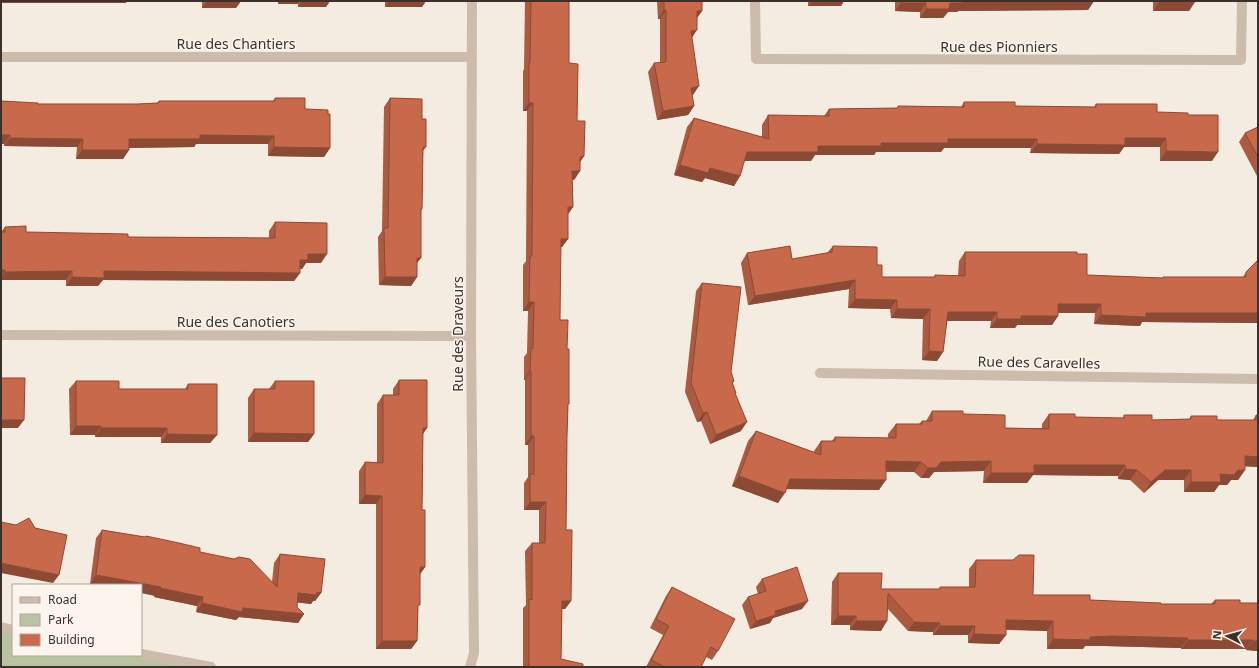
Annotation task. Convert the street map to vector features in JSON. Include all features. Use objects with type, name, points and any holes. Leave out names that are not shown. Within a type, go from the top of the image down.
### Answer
[{"type":"street","name":"Rue des Draveurs","points":[[470,667],[474,653],[471,336],[472,1]]},
{"type":"street","name":"Rue des Pionniers","points":[[755,1],[756,59],[1241,60],[1242,1]]},
{"type":"street","name":"Rue des Chantiers","points":[[1,58],[471,57]]},
{"type":"street","name":"Rue des Canotiers","points":[[1,334],[471,336]]},
{"type":"street","name":"Rue des Caravelles","points":[[820,374],[1258,379]]},
{"type":"street","points":[[1,627],[12,630]]},
{"type":"street","points":[[142,654],[211,667]]},
{"type":"green space","points":[[1,627],[12,630],[12,656],[142,655],[211,667],[1,667]]},
{"type":"building","points":[[531,1],[569,1],[569,63],[578,64],[577,121],[585,121],[584,156],[580,157],[580,171],[572,171],[573,207],[568,207],[568,239],[561,239],[560,320],[568,320],[567,349],[569,349],[569,404],[567,436],[566,530],[572,530],[571,601],[562,601],[561,659],[583,664],[583,667],[529,667],[529,599],[532,600],[532,543],[545,543],[546,502],[530,502],[530,474],[534,474],[534,436],[531,436],[530,371],[531,348],[533,349],[534,302],[529,302],[530,256],[532,256],[533,103],[529,103]]},
{"type":"building","points":[[664,1],[702,1],[702,11],[697,11],[697,30],[691,31],[699,86],[691,88],[694,106],[663,111],[654,63],[666,62],[666,10],[664,10]]},
{"type":"building","points":[[901,1],[1094,1],[963,2],[950,3],[949,9],[926,9],[926,3],[901,3]]},
{"type":"building","points":[[1195,1],[1195,2],[1159,2]]},
{"type":"building","points":[[275,98],[305,98],[305,109],[328,110],[328,114],[330,114],[330,148],[274,147],[274,136],[200,135],[200,139],[129,139],[129,150],[82,150],[83,139],[10,138],[10,135],[1,135],[1,101],[38,104],[138,104],[158,103],[159,101],[275,101]]},
{"type":"building","points":[[390,98],[422,99],[422,119],[426,119],[426,147],[423,147],[421,258],[417,258],[417,277],[385,277],[384,228],[388,228]]},
{"type":"building","points":[[964,102],[1015,102],[1015,106],[1096,107],[1096,104],[1157,104],[1157,112],[1188,113],[1188,115],[1218,115],[1218,152],[1166,151],[1166,138],[1125,138],[1125,145],[1037,144],[1037,139],[948,139],[948,143],[881,143],[881,146],[818,146],[818,152],[747,152],[740,176],[710,168],[708,173],[680,165],[694,118],[769,139],[768,115],[829,116],[829,109],[898,108],[898,106],[964,107]]},
{"type":"building","points":[[1258,127],[1258,157],[1245,133]]},
{"type":"building","points":[[275,222],[327,223],[327,254],[308,254],[308,260],[300,260],[300,273],[104,271],[104,278],[72,277],[72,271],[5,272],[5,270],[1,270],[1,232],[5,232],[5,227],[26,226],[26,232],[128,234],[128,237],[275,238]]},
{"type":"building","points":[[790,246],[792,259],[832,252],[833,246],[877,247],[877,265],[882,265],[882,277],[935,277],[935,275],[965,276],[965,252],[1077,252],[1077,254],[1087,254],[1087,275],[1163,278],[1246,277],[1246,272],[1258,260],[1258,313],[1146,313],[1146,317],[1101,315],[1101,304],[1058,304],[1058,316],[1021,316],[1021,319],[997,319],[997,312],[948,312],[943,352],[929,351],[930,309],[897,309],[897,300],[855,299],[855,280],[755,296],[747,253]]},
{"type":"building","points":[[702,283],[741,287],[731,372],[734,381],[732,382],[735,393],[747,422],[716,435],[707,412],[703,413],[691,383]]},
{"type":"building","points":[[1,378],[25,378],[24,420],[1,420]]},
{"type":"building","points":[[399,380],[427,380],[427,428],[423,428],[422,510],[425,510],[425,567],[420,567],[420,605],[418,605],[417,641],[382,641],[382,496],[365,495],[365,462],[383,463],[383,395],[399,395]]},
{"type":"building","points":[[76,381],[119,381],[119,389],[188,389],[188,384],[217,384],[217,435],[167,434],[167,428],[101,428],[101,426],[76,426]]},
{"type":"building","points":[[275,381],[314,381],[314,434],[254,433],[254,389],[275,389]]},
{"type":"building","points":[[932,411],[963,411],[963,414],[1005,415],[1005,428],[1049,429],[1049,414],[1075,414],[1075,417],[1124,418],[1124,415],[1152,415],[1152,420],[1191,419],[1191,416],[1217,416],[1217,420],[1256,420],[1256,415],[1258,415],[1258,457],[1245,456],[1245,470],[1238,470],[1234,475],[1220,474],[1221,482],[1191,482],[1191,470],[1165,470],[1151,482],[1137,470],[1125,469],[1125,465],[1034,465],[1034,473],[991,473],[991,461],[941,462],[936,468],[928,468],[921,462],[886,461],[886,480],[790,479],[785,493],[739,476],[756,431],[821,455],[821,441],[835,441],[835,437],[896,438],[896,424],[922,424],[922,421],[932,421]]},
{"type":"building","points":[[29,518],[35,528],[67,535],[59,575],[1,563],[1,522],[16,525]]},
{"type":"building","points":[[102,530],[146,536],[179,543],[200,548],[200,552],[234,559],[239,557],[250,559],[277,587],[280,554],[325,559],[321,593],[317,592],[317,595],[298,593],[297,607],[304,614],[243,608],[242,612],[202,603],[203,597],[160,588],[161,587],[96,575]]},
{"type":"building","points":[[1019,555],[1034,555],[1033,595],[1090,595],[1090,600],[1161,604],[1215,604],[1215,600],[1240,600],[1240,603],[1258,603],[1258,641],[1188,640],[1188,638],[1112,636],[1090,637],[1090,640],[1053,639],[1053,621],[1006,620],[1006,635],[974,634],[975,626],[940,626],[940,623],[914,622],[888,593],[887,621],[856,621],[856,616],[838,616],[838,573],[882,573],[881,589],[940,589],[940,587],[975,587],[976,560],[1013,560]]},
{"type":"building","points":[[797,567],[808,601],[775,611],[776,615],[756,621],[748,597],[766,591],[762,579]]},
{"type":"building","points":[[672,587],[735,619],[718,651],[711,647],[701,667],[665,667],[651,660],[669,626],[656,619]]}]
